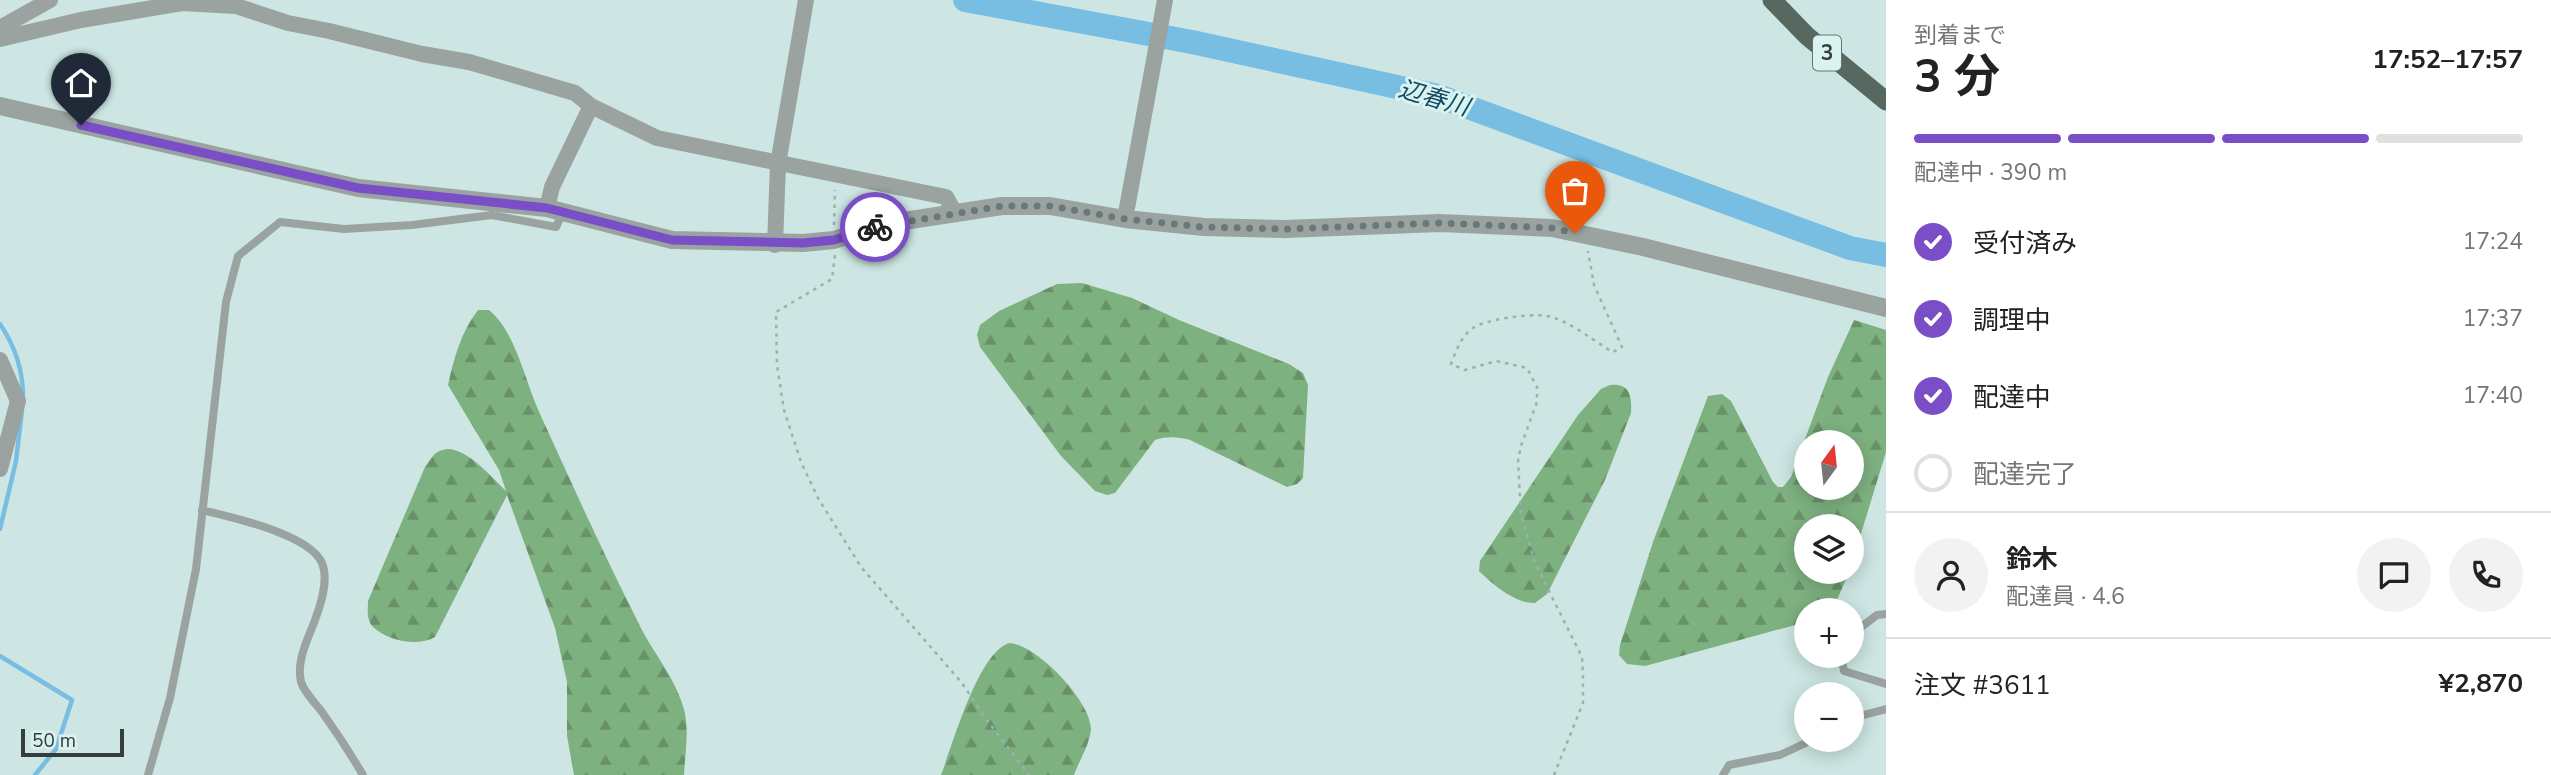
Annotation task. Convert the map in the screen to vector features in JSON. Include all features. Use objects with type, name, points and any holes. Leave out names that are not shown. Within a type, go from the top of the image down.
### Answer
[{"type":"highway","name":"3","points":[[1772,0],[1807,36],[1886,102]]},
{"type":"street","points":[[0,28],[50,0]]},
{"type":"street","points":[[0,39],[81,20],[182,2],[236,6],[288,23],[469,62],[575,93],[591,106],[657,138],[946,197],[955,213]]},
{"type":"street","points":[[775,244],[778,164],[806,2]]},
{"type":"street","points":[[1125,219],[1165,4]]},
{"type":"street","points":[[0,106],[358,188],[555,210],[672,240],[775,244],[835,242],[884,225],[1002,206],[1051,206],[1125,219],[1203,227],[1285,229],[1440,223],[1552,228],[1886,308]]},
{"type":"street","points":[[555,210],[552,187],[591,106]]},
{"type":"street","points":[[0,360],[18,401],[0,469]]},
{"type":"lane","points":[[148,775],[170,698],[191,596],[226,302],[238,256],[280,222],[344,229],[412,225],[492,215],[556,227],[555,210]]},
{"type":"lane","points":[[202,510],[242,519],[277,531],[301,543],[321,562],[325,586],[316,620],[306,639],[300,667],[301,683],[363,775]]},
{"type":"lane","points":[[1864,625],[1877,615],[1886,614]]},
{"type":"lane","points":[[1843,668],[1844,671],[1886,684]]},
{"type":"lane","points":[[1864,715],[1886,709]]},
{"type":"lane","points":[[1723,775],[1729,765],[1780,755],[1794,748]]},
{"type":"path","points":[[836,176],[832,279],[776,312],[777,365],[784,410],[801,461],[818,498],[861,567],[962,682],[983,715],[1029,775]]},
{"type":"path","points":[[1554,775],[1583,703],[1583,675],[1581,657],[1535,563],[1521,515],[1518,461],[1537,402],[1537,387],[1527,368],[1496,361],[1465,370],[1451,364],[1458,345],[1474,327],[1504,318],[1546,316],[1568,324],[1613,352],[1622,347],[1594,285],[1587,253],[1598,237]]},
{"type":"green space","points":[[1082,283],[1132,298],[1289,364],[1303,373],[1308,385],[1303,478],[1297,484],[1287,487],[1190,440],[1168,437],[1155,440],[1115,493],[1107,495],[1095,491],[1061,456],[980,347],[977,335],[980,325],[999,311],[1057,284]]},
{"type":"green space","points":[[478,310],[489,310],[498,319],[513,344],[540,414],[600,544],[643,632],[679,695],[686,723],[684,775],[574,775],[567,736],[567,682],[555,628],[507,495],[435,637],[420,642],[403,641],[379,632],[369,621],[368,601],[425,467],[436,453],[445,449],[464,454],[506,491],[499,470],[448,385],[459,346]]},
{"type":"green space","points":[[1854,320],[1886,330],[1886,452],[1864,524],[1864,514],[1794,514],[1794,584],[1844,584],[1838,598],[1794,598],[1794,625],[1645,666],[1627,664],[1619,655],[1620,645],[1653,542],[1708,396],[1722,394],[1731,401],[1778,487],[1783,487],[1794,469],[1794,500],[1864,500],[1864,430],[1808,430],[1828,377]]},
{"type":"green space","points":[[1610,385],[1626,388],[1631,401],[1631,413],[1605,480],[1547,594],[1535,603],[1512,597],[1479,571],[1480,561],[1578,415],[1601,389]]},
{"type":"green space","points":[[1009,643],[1020,646],[1047,663],[1072,690],[1089,717],[1090,735],[1074,775],[941,775],[977,681],[987,663],[998,650]]},
{"type":"waterway","name":"辺春川","points":[[965,0],[1192,42],[1438,96],[1850,248],[1886,255]]},
{"type":"waterway","points":[[0,324],[17,359],[22,377],[23,397]]},
{"type":"waterway","points":[[0,529],[16,461],[22,410]]},
{"type":"waterway","points":[[0,656],[72,700],[56,749],[35,775]]},
{"type":"way so far","points":[[875,227],[1002,206],[1051,206],[1125,219],[1203,227],[1285,229],[1440,223],[1552,228],[1575,233]]},
{"type":"route","points":[[81,125],[358,188],[547,208],[672,240],[803,243],[834,240],[875,227]]}]
